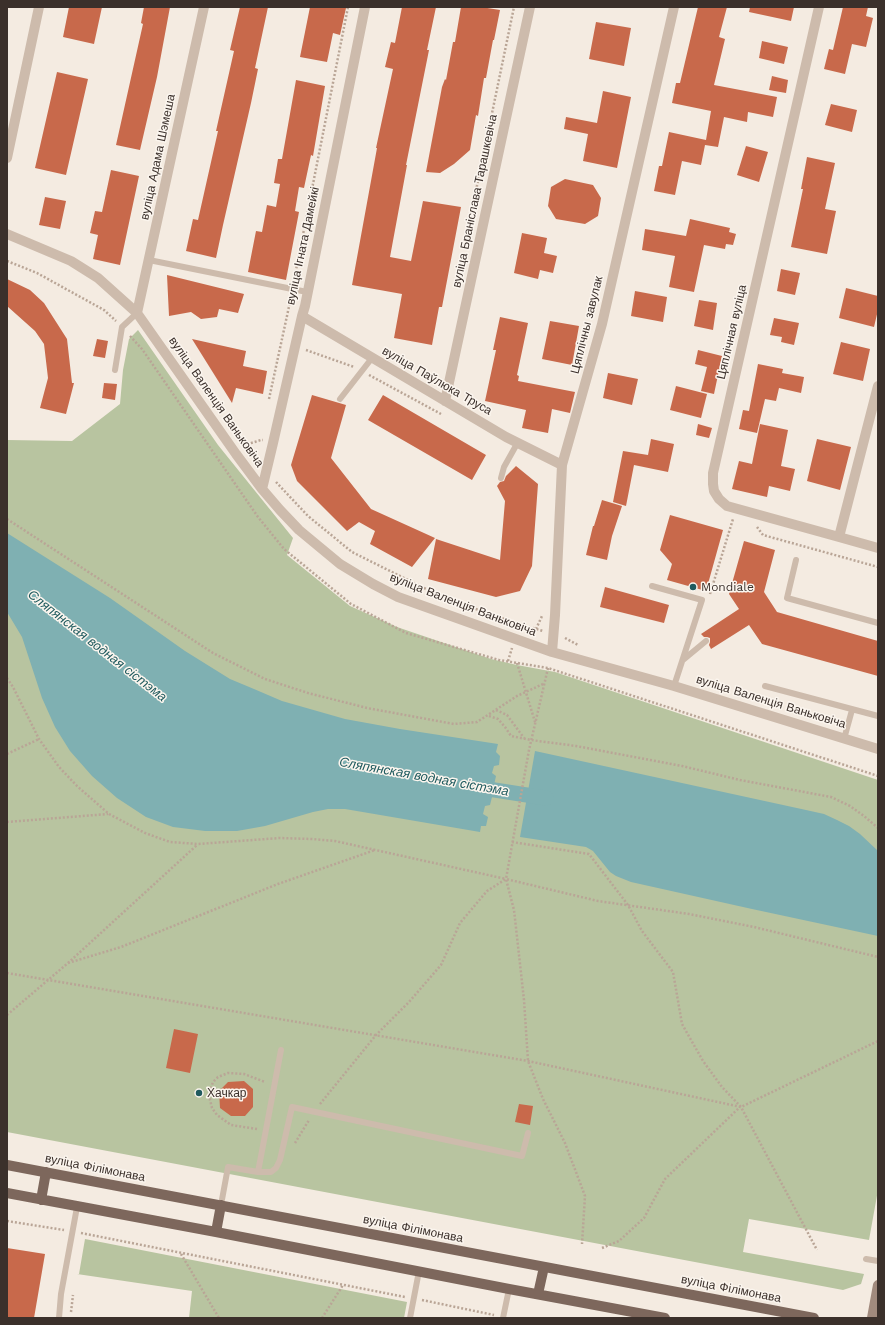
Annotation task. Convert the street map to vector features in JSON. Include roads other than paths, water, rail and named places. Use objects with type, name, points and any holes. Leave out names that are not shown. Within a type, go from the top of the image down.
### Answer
[{"type":"main road","name":"вуліца Філімонава","points":[[7,1164],[814,1318]]},
{"type":"main road","points":[[41,1200],[46,1172]]},
{"type":"main road","points":[[7,1193],[665,1318]]},
{"type":"main road","points":[[216,1232],[221,1205]]},
{"type":"main road","points":[[538,1294],[544,1267]]},
{"type":"street","points":[[7,158],[39,7]]},
{"type":"street","name":"вуліца Адама Шэмеша","points":[[137,313],[204,7]]},
{"type":"street","name":"вуліца Ігната Дамейкі","points":[[262,489],[305,306],[365,7]]},
{"type":"street","name":"вуліца Браніслава Тарашкевіча","points":[[445,401],[530,7]]},
{"type":"street","name":"Цяплічны завулак","points":[[552,652],[556,615],[562,465],[602,324],[674,7]]},
{"type":"street","name":"Цяплічная вуліца","points":[[819,7],[713,473],[714,491],[719,500],[727,506],[878,548]]},
{"type":"street","name":"вуліца Валенція Ваньковіча","points":[[7,234],[71,261],[98,278],[137,313],[262,489],[299,530],[340,564],[373,584],[398,597],[552,652],[674,686],[878,749]]},
{"type":"street","name":"вуліца Паўлюка Труса","points":[[302,316],[445,401],[562,465]]},
{"type":"street","points":[[839,536],[878,386]]},
{"type":"street","points":[[872,1318],[878,1285]]},
{"type":"lane","points":[[149,260],[307,292]]},
{"type":"lane","points":[[115,370],[122,327],[137,313]]},
{"type":"lane","points":[[340,399],[372,358]]},
{"type":"lane","points":[[501,478],[504,467],[518,442]]},
{"type":"lane","points":[[796,560],[787,598],[878,623]]},
{"type":"lane","points":[[652,586],[702,600],[674,686]]},
{"type":"lane","points":[[682,660],[706,641]]},
{"type":"lane","points":[[765,686],[878,716]]},
{"type":"lane","points":[[844,739],[852,710]]},
{"type":"lane","points":[[258,1172],[281,1050]]},
{"type":"lane","points":[[221,1205],[228,1167],[258,1172],[270,1172],[276,1168],[280,1160],[292,1108],[522,1156],[528,1133]]},
{"type":"lane","points":[[59,1318],[61,1294],[77,1207]]},
{"type":"lane","points":[[866,1259],[878,1261]]},
{"type":"lane","points":[[410,1318],[419,1271]]},
{"type":"lane","points":[[503,1317],[509,1289]]},
{"type":"water","points":[[7,533],[110,598],[185,651],[230,679],[282,701],[345,719],[498,744],[496,752],[500,756],[499,765],[494,766],[492,773],[496,776],[494,785],[489,786],[488,794],[492,797],[490,805],[485,806],[483,814],[488,817],[486,826],[481,826],[480,832],[345,809],[328,809],[313,812],[265,826],[237,831],[205,831],[173,827],[146,817],[117,798],[92,776],[70,751],[55,727],[42,698],[22,637],[7,612]]},
{"type":"water","points":[[535,751],[824,814],[849,826],[878,851],[878,936],[631,882],[610,872],[593,851],[586,847],[520,837]]},
{"type":"waterway","name":"Сляпянская водная сістэма","points":[[469,786],[546,798]]},
{"type":"place","name":"Mondiale","points":[[693,587]]},
{"type":"place","name":"Хачкар","points":[[199,1093]]}]
